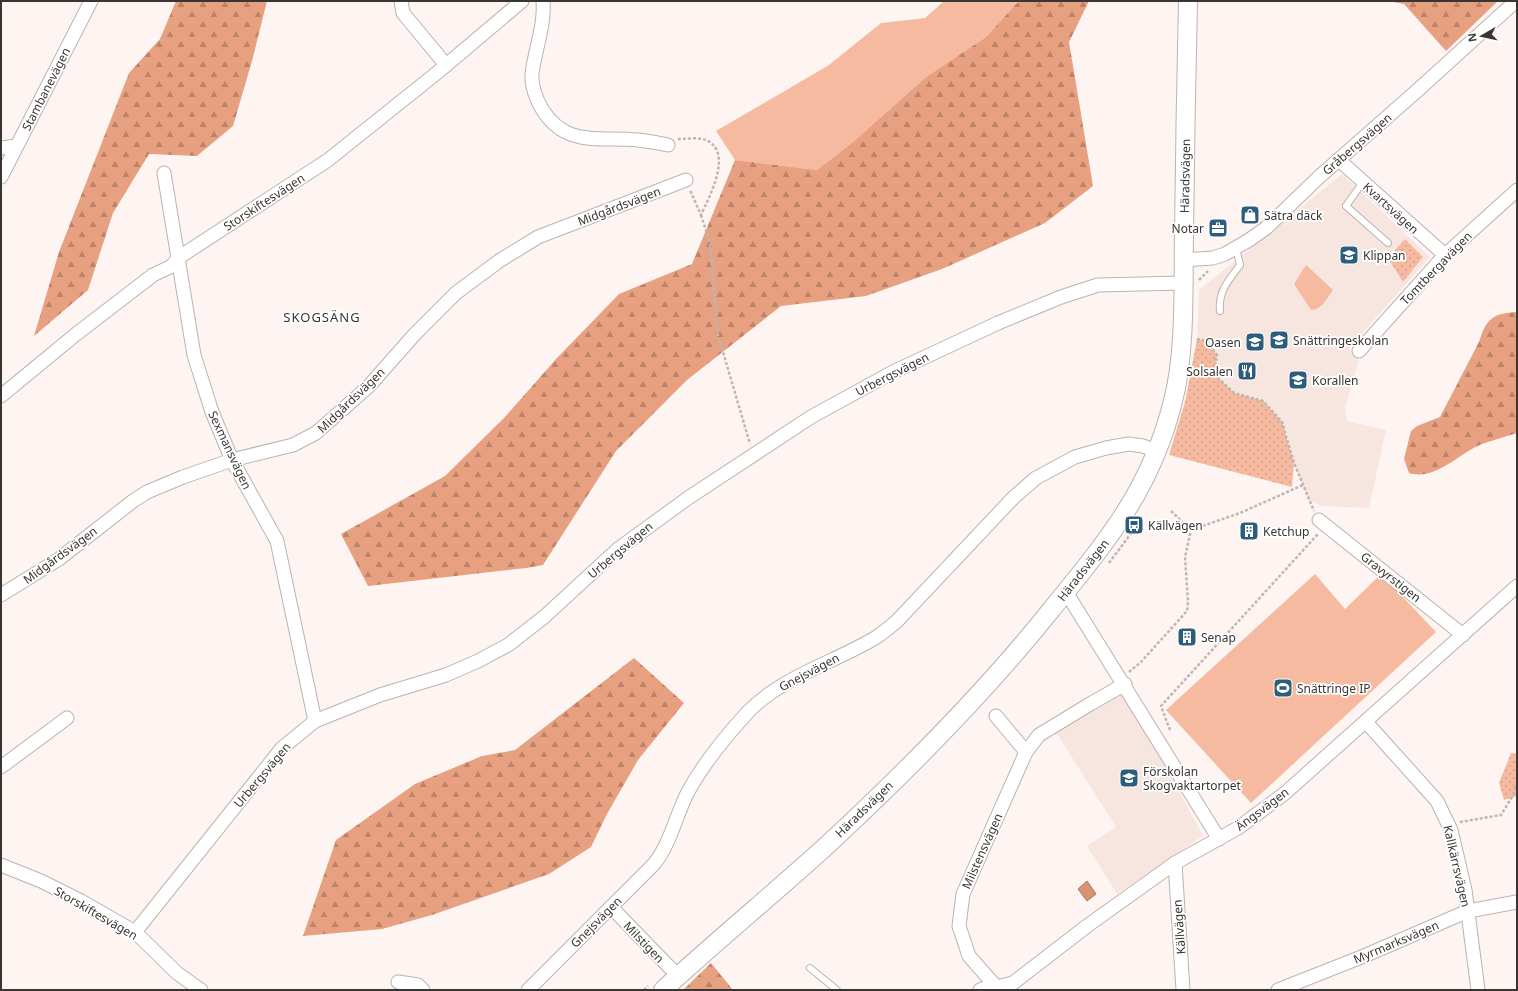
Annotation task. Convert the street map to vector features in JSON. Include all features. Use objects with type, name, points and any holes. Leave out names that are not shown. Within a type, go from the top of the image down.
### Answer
[{"type":"street","name":"Stambanevägen","points":[[1,177],[91,1]]},
{"type":"street","points":[[401,1],[403,13],[446,65]]},
{"type":"street","name":"Storskiftesvägen","points":[[1,396],[75,335],[153,275],[172,266],[178,258],[328,160],[383,117],[522,1]]},
{"type":"street","points":[[543,1],[542,27],[532,75],[534,92],[539,104],[551,122],[556,127],[577,136],[608,140],[637,140],[668,145]]},
{"type":"street","name":"Häradsvägen","points":[[662,990],[673,972],[823,849],[906,770],[1014,656],[1066,592],[1125,515],[1144,481],[1158,452],[1173,399],[1180,360],[1190,282],[1183,260],[1188,1]]},
{"type":"street","name":"Gråbergsvägen","points":[[1183,260],[1213,258],[1236,248],[1266,228],[1339,160],[1516,1]]},
{"type":"street","points":[[1,148],[16,146]]},
{"type":"street","name":"Kvartsvägen","points":[[1339,160],[1445,255]]},
{"type":"street","name":"Sexmansvägen","points":[[164,173],[194,355],[212,412],[232,460],[277,542],[315,721]]},
{"type":"street","name":"Midgårdsvägen","points":[[1,595],[59,559],[133,501],[147,492],[183,477],[232,460],[293,445],[316,434],[369,386],[414,336],[456,293],[499,261],[538,236],[686,180]]},
{"type":"street","name":"Tomtbergavägen","points":[[1359,351],[1445,255],[1517,190]]},
{"type":"street","name":"Urbergsvägen","points":[[135,932],[282,748],[315,721],[380,695],[446,675],[478,661],[508,645],[544,617],[618,549],[688,498],[812,417],[893,372],[998,323],[1061,297],[1098,285],[1190,282]]},
{"type":"street","name":"Gnejsvägen","points":[[528,990],[611,907],[662,853],[682,805],[699,772],[748,712],[766,697],[790,682],[876,637],[897,621],[1014,497],[1036,478],[1075,457],[1106,448],[1129,444],[1143,446],[1158,452]]},
{"type":"street","name":"Gravyrstigen","points":[[1319,520],[1463,635]]},
{"type":"street","name":"Ängsvägen","points":[[980,990],[987,987],[998,989],[1013,983],[1087,926],[1175,863],[1238,828],[1284,794],[1517,586]]},
{"type":"street","points":[[1066,592],[1122,680],[1218,839]]},
{"type":"street","name":"Milstensvägen","points":[[998,989],[969,956],[961,934],[959,920],[963,894],[1026,752],[1039,735],[1090,704],[1122,680]]},
{"type":"street","points":[[996,716],[1026,752]]},
{"type":"street","points":[[1,767],[67,718]]},
{"type":"street","name":"Kallkärrsvägen","points":[[1366,722],[1437,802],[1448,825],[1465,890],[1478,990]]},
{"type":"street","name":"Källvägen","points":[[1175,863],[1183,990]]},
{"type":"street","name":"Storskiftesvägen","points":[[1,865],[41,881],[81,901],[135,932],[177,973],[201,990]]},
{"type":"street","name":"Myrmarksvägen","points":[[1278,990],[1364,956],[1468,911],[1517,902]]},
{"type":"street","name":"Milstigen","points":[[611,907],[673,972]]},
{"type":"street","points":[[398,982],[418,985],[423,990]]},
{"type":"lane","points":[[1363,182],[1346,206],[1388,243]]},
{"type":"lane","points":[[1220,311],[1219,300],[1222,291],[1240,265],[1236,248]]},
{"type":"lane","points":[[810,968],[836,990]]},
{"type":"path","points":[[668,145],[668,139],[700,139],[706,140],[717,152],[718,172],[701,215]]},
{"type":"path","points":[[686,180],[701,215],[710,243],[718,335],[753,455]]},
{"type":"path","points":[[1190,282],[1210,269],[1206,258]]},
{"type":"path","points":[[1170,730],[1161,706],[1319,533],[1319,520],[1302,485],[1282,422],[1263,401],[1234,393],[1218,378],[1215,368],[1218,355],[1206,341],[1190,337]]},
{"type":"path","points":[[1192,530],[1234,516],[1302,485]]},
{"type":"path","points":[[1171,512],[1192,530]]},
{"type":"path","points":[[1107,565],[1138,524],[1141,517]]},
{"type":"path","points":[[1122,680],[1187,611],[1188,602],[1185,557],[1192,530]]},
{"type":"path","points":[[1448,825],[1501,816],[1512,797],[1517,784]]},
{"type":"path","points":[[644,990],[673,972]]},
{"type":"shaded area","points":[[944,1],[1019,1],[986,37],[926,77],[853,142],[817,170],[735,160],[716,131],[829,65],[881,23],[925,18]]},
{"type":"shaded area","name":"Snättringeskolan","points":[[1342,174],[1430,257],[1349,348],[1359,360],[1345,408],[1347,421],[1386,430],[1369,508],[1321,506],[1309,500],[1294,463],[1287,433],[1263,401],[1234,393],[1218,378],[1206,341],[1197,339],[1199,290]]},
{"type":"shaded area","points":[[1405,239],[1423,257],[1403,282],[1388,258]]},
{"type":"shaded area","points":[[1306,265],[1333,290],[1321,306],[1311,310],[1294,284]]},
{"type":"shaded area","points":[[1197,339],[1206,341],[1217,355],[1215,367],[1218,378],[1234,393],[1263,401],[1282,422],[1294,463],[1292,487],[1169,455],[1185,402]]},
{"type":"shaded area","name":"Snättringe IP","points":[[1315,574],[1345,609],[1381,574],[1436,632],[1251,803],[1166,710]]},
{"type":"shaded area","name":"Förskolan Skogvaktartorpet","points":[[1123,685],[1203,836],[1117,894],[1087,846],[1116,827],[1054,729]]},
{"type":"shaded area","points":[[1511,753],[1517,754],[1517,796],[1504,800],[1499,783]]},
{"type":"shaded area","points":[[1087,881],[1096,894],[1087,901],[1078,889]]},
{"type":"green space","points":[[176,1],[267,1],[252,61],[233,126],[197,156],[149,154],[113,213],[88,290],[34,336],[59,252],[129,73],[160,39]]},
{"type":"green space","points":[[1019,1],[1089,1],[1069,42],[1093,186],[1045,223],[942,269],[866,296],[781,306],[687,380],[616,451],[543,565],[368,586],[341,534],[445,476],[504,418],[557,358],[619,294],[692,264],[735,160],[817,170],[853,142],[926,77],[986,37]]},
{"type":"green space","points":[[1387,1],[1498,1],[1446,51],[1404,4]]},
{"type":"green space","points":[[1517,312],[1517,433],[1473,448],[1438,470],[1429,473],[1409,473],[1404,459],[1411,431],[1417,426],[1440,417],[1488,323],[1496,316]]},
{"type":"green space","points":[[634,658],[684,703],[638,760],[607,814],[591,847],[549,874],[432,915],[382,929],[303,936],[336,840],[415,784],[482,756],[515,750]]},
{"type":"green space","points":[[711,963],[733,990],[683,990]]},
{"type":"place","name":"Sätra däck","points":[[1250,215]]},
{"type":"place","name":"Notar","points":[[1218,228]]},
{"type":"place","name":"Klippan","points":[[1349,255]]},
{"type":"place","name":"Snättringeskolan","points":[[1279,340]]},
{"type":"place","name":"Oasen","points":[[1255,342]]},
{"type":"place","name":"Solsalen","points":[[1247,371]]},
{"type":"place","name":"Korallen","points":[[1298,380]]},
{"type":"place","name":"Källvägen","points":[[1134,525]]},
{"type":"place","name":"Ketchup","points":[[1249,531]]},
{"type":"place","name":"Senap","points":[[1187,637]]},
{"type":"place","name":"Snättringe IP","points":[[1283,688]]},
{"type":"place","name":"Förskolan Skogvaktartorpet","points":[[1129,778]]},
{"type":"district","name":"SKOGSÄNG","points":[[322,317]]}]
